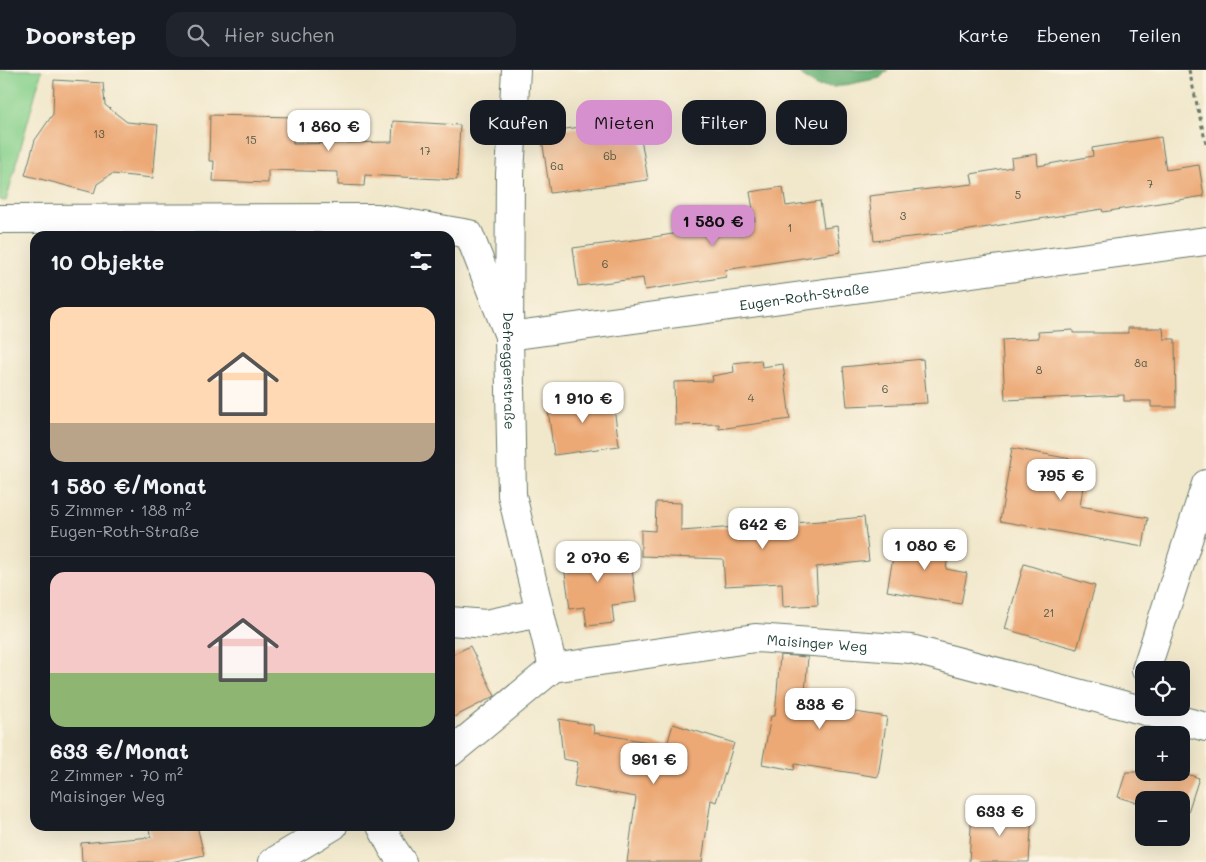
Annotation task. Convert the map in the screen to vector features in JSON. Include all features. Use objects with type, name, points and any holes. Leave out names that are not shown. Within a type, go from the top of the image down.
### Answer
[{"type":"street","name":"Defreggerstraße","points":[[516,70],[510,174],[509,336],[512,495],[553,668]]},
{"type":"street","points":[[0,219],[377,218],[452,231]]},
{"type":"street","points":[[455,232],[469,234],[509,336]]},
{"type":"street","name":"Eugen-Roth-Straße","points":[[509,336],[1206,241]]},
{"type":"street","points":[[1149,661],[1206,484]]},
{"type":"street","points":[[455,621],[486,624],[540,613]]},
{"type":"street","name":"Maisinger Weg","points":[[553,668],[754,638],[911,649],[1206,727]]},
{"type":"street","points":[[455,749],[553,668]]},
{"type":"street","points":[[273,862],[324,831]]},
{"type":"street","points":[[384,831],[402,862]]},
{"type":"path","points":[[1189,70],[1206,144]]},
{"type":"green space","points":[[0,70],[42,70],[6,201],[0,200]]},
{"type":"green space","points":[[800,70],[888,70],[880,78],[835,87],[816,86],[802,76]]},
{"type":"building","points":[[54,80],[103,83],[105,105],[127,122],[158,125],[153,178],[112,174],[97,184],[94,193],[25,175],[35,140],[53,114]]},
{"type":"building","points":[[210,115],[294,117],[293,144],[392,142],[393,121],[460,125],[457,180],[365,175],[364,186],[338,185],[338,172],[268,170],[268,183],[213,181],[214,161],[209,161]]},
{"type":"building","points":[[576,128],[576,145],[642,145],[648,180],[550,193],[543,145],[566,145],[566,129]]},
{"type":"building","points":[[1161,137],[1166,170],[1199,165],[1204,196],[1103,212],[1102,209],[957,232],[874,241],[869,196],[973,184],[971,174],[1012,167],[1011,158],[1037,154],[1038,166],[1093,156],[1092,148]]},
{"type":"building","points":[[783,187],[786,206],[820,201],[824,228],[837,226],[841,252],[725,270],[726,277],[645,290],[643,278],[578,286],[573,248],[755,221],[750,192]]},
{"type":"building","points":[[1128,328],[1163,328],[1164,339],[1175,339],[1176,407],[1151,407],[1151,401],[1124,401],[1124,395],[1005,400],[1002,340],[1039,338],[1038,332],[1073,330],[1073,333],[1128,333]]},
{"type":"building","points":[[923,359],[927,403],[847,406],[843,367]]},
{"type":"building","points":[[761,360],[762,367],[783,364],[790,419],[719,429],[719,424],[675,425],[674,382],[713,381],[712,376],[734,372],[733,363]]},
{"type":"building","points":[[612,392],[619,446],[554,455],[547,402]]},
{"type":"building","points":[[1012,448],[1087,462],[1080,506],[1148,518],[1143,547],[1000,521]]},
{"type":"building","points":[[656,502],[681,503],[681,531],[864,517],[869,561],[816,567],[818,605],[783,607],[782,583],[725,586],[723,559],[641,556],[641,530],[655,531]]},
{"type":"building","points":[[923,538],[950,543],[946,569],[967,573],[961,604],[887,591],[896,541]]},
{"type":"building","points":[[593,547],[594,557],[630,552],[636,602],[612,605],[614,623],[587,626],[584,607],[570,609],[562,552]]},
{"type":"building","points":[[1024,564],[1095,586],[1077,649],[1005,629]]},
{"type":"building","points":[[470,646],[495,696],[455,716],[455,654]]},
{"type":"building","points":[[780,655],[808,657],[804,704],[887,717],[878,777],[795,764],[794,770],[762,764],[771,716],[775,716]]},
{"type":"building","points":[[559,719],[593,725],[594,733],[667,745],[673,724],[734,743],[716,802],[711,800],[702,862],[627,862],[636,797],[574,786],[578,762],[563,759]]},
{"type":"building","points":[[1126,772],[1135,772],[1135,781],[1190,781],[1190,775],[1199,778],[1190,806],[1190,791],[1135,791],[1135,802],[1118,797]]},
{"type":"building","points":[[972,810],[1032,814],[1029,862],[969,862]]},
{"type":"building","points":[[149,831],[198,831],[204,855],[171,862],[82,862],[81,843],[151,837]]}]
